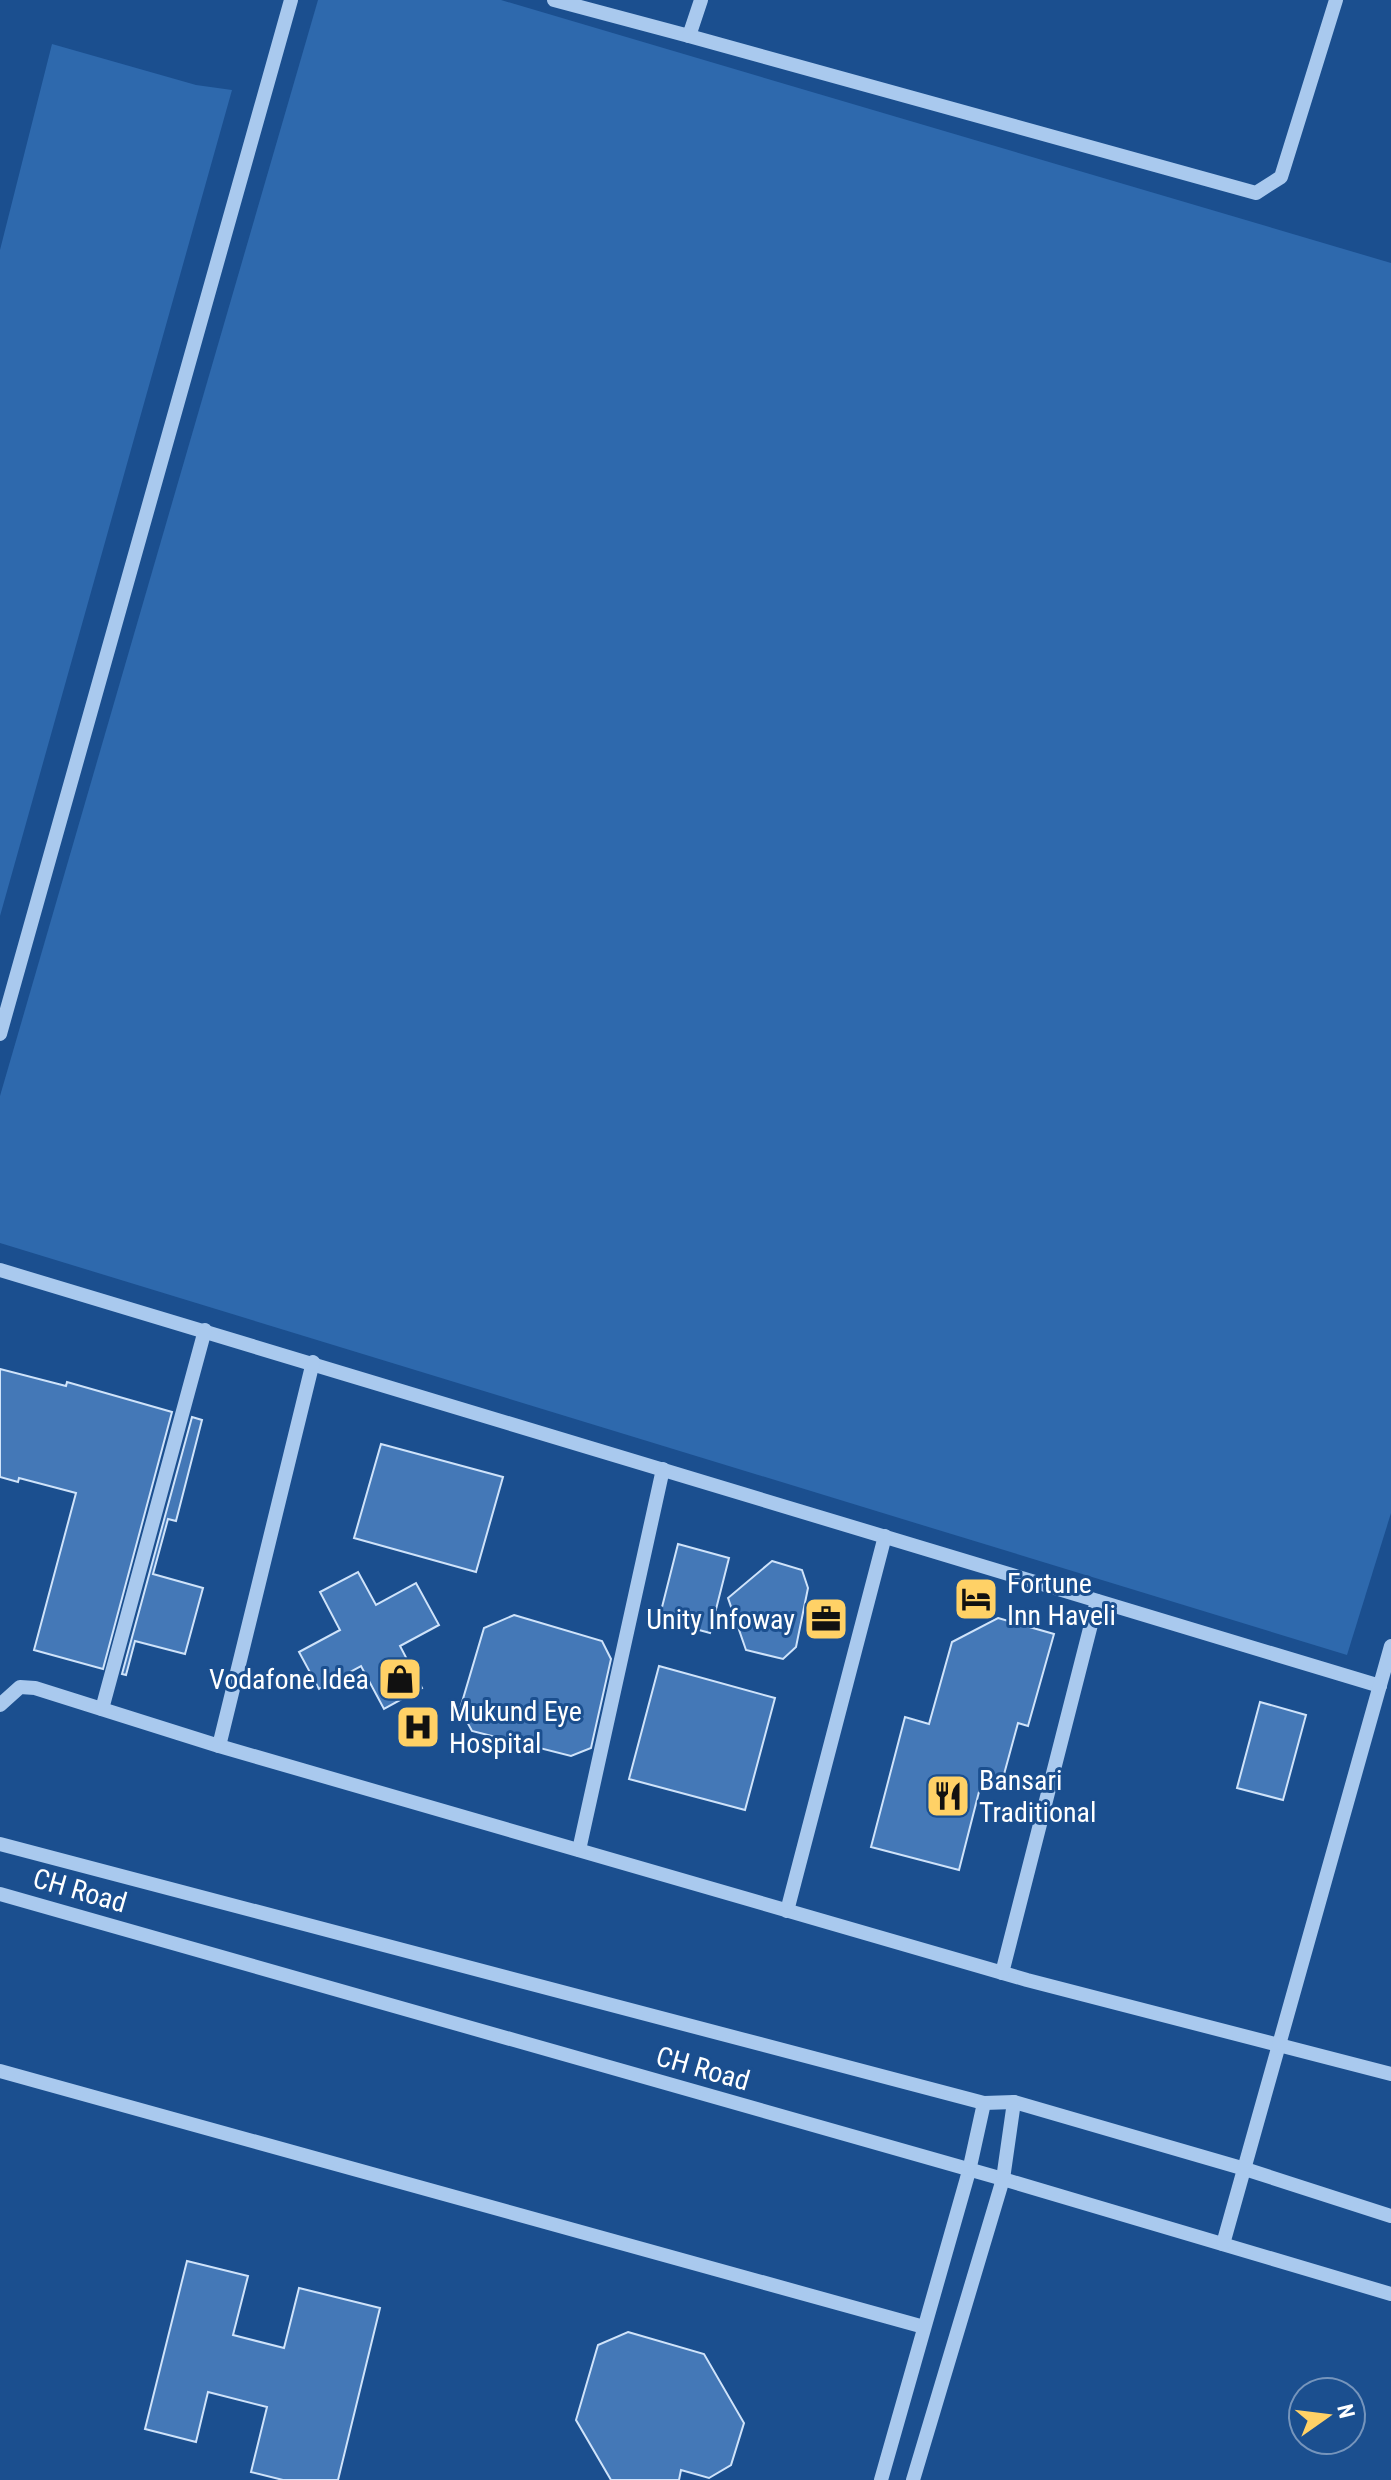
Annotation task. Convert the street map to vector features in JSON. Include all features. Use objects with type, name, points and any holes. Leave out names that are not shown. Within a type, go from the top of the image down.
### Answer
[{"type":"street","points":[[0,1034],[291,0]]},
{"type":"street","points":[[554,0],[1256,193],[1281,177],[1336,0]]},
{"type":"street","points":[[689,36],[701,0]]},
{"type":"street","points":[[0,1270],[1380,1686]]},
{"type":"street","points":[[102,1709],[205,1330]]},
{"type":"street","points":[[219,1746],[313,1362]]},
{"type":"street","points":[[579,1850],[663,1469]]},
{"type":"street","points":[[787,1911],[885,1536]]},
{"type":"street","points":[[1002,1973],[1097,1601]]},
{"type":"street","points":[[1223,2244],[1380,1686],[1388,1667],[1391,1646]]},
{"type":"street","points":[[0,1705],[20,1687],[35,1688],[219,1746],[1002,1973],[1391,2074]]},
{"type":"street","name":"CH Road","points":[[0,1844],[984,2103],[1014,2102],[1245,2169],[1391,2216]]},
{"type":"street","name":"CH Road","points":[[0,1894],[1003,2179],[1391,2294]]},
{"type":"street","points":[[0,2071],[924,2327]]},
{"type":"street","points":[[913,2480],[1003,2179],[1014,2102]]},
{"type":"street","points":[[881,2480],[969,2171],[984,2103]]},
{"type":"shaded area","points":[[318,0],[501,0],[1391,263],[1391,1513],[1347,1655],[0,1243],[0,1096]]},
{"type":"shaded area","points":[[52,44],[196,85],[232,90],[0,916],[0,250]]},
{"type":"building","points":[[0,1369],[66,1386],[67,1382],[172,1412],[103,1669],[34,1650],[76,1493],[19,1478],[18,1482],[0,1477]]},
{"type":"building","points":[[192,1417],[202,1420],[176,1521],[168,1519],[153,1574],[203,1588],[185,1654],[135,1641],[126,1675],[122,1674]]},
{"type":"building","points":[[381,1444],[503,1477],[476,1572],[354,1538]]},
{"type":"building","points":[[678,1544],[729,1558],[710,1633],[659,1619]]},
{"type":"building","points":[[772,1561],[802,1570],[808,1588],[796,1647],[783,1659],[746,1650],[728,1598]]},
{"type":"building","points":[[358,1572],[376,1605],[416,1583],[439,1625],[400,1646],[422,1688],[384,1709],[361,1666],[319,1689],[299,1652],[340,1630],[320,1592]]},
{"type":"building","points":[[514,1615],[602,1641],[611,1659],[591,1748],[571,1756],[472,1731],[460,1709],[484,1628]]},
{"type":"building","points":[[998,1618],[1054,1634],[1028,1726],[1018,1723],[1000,1789],[981,1784],[959,1870],[871,1847],[905,1717],[929,1724],[952,1642]]},
{"type":"building","points":[[659,1666],[775,1698],[745,1810],[629,1779]]},
{"type":"building","points":[[1260,1702],[1306,1715],[1283,1800],[1237,1788]]},
{"type":"building","points":[[187,2261],[248,2276],[233,2335],[284,2348],[299,2288],[380,2308],[338,2480],[283,2480],[251,2472],[267,2407],[208,2392],[196,2442],[145,2429]]},
{"type":"building","points":[[628,2332],[704,2354],[744,2423],[731,2465],[709,2478],[681,2470],[679,2480],[611,2480],[576,2420],[598,2345]]},
{"type":"place","name":"Fortune Inn Haveli","points":[[976,1599]]},
{"type":"place","name":"Unity Infoway","points":[[826,1619]]},
{"type":"place","name":"Vodafone Idea","points":[[400,1679]]},
{"type":"place","name":"Mukund Eye Hospital","points":[[418,1727]]},
{"type":"place","name":"Bansari Traditional","points":[[948,1796]]}]
